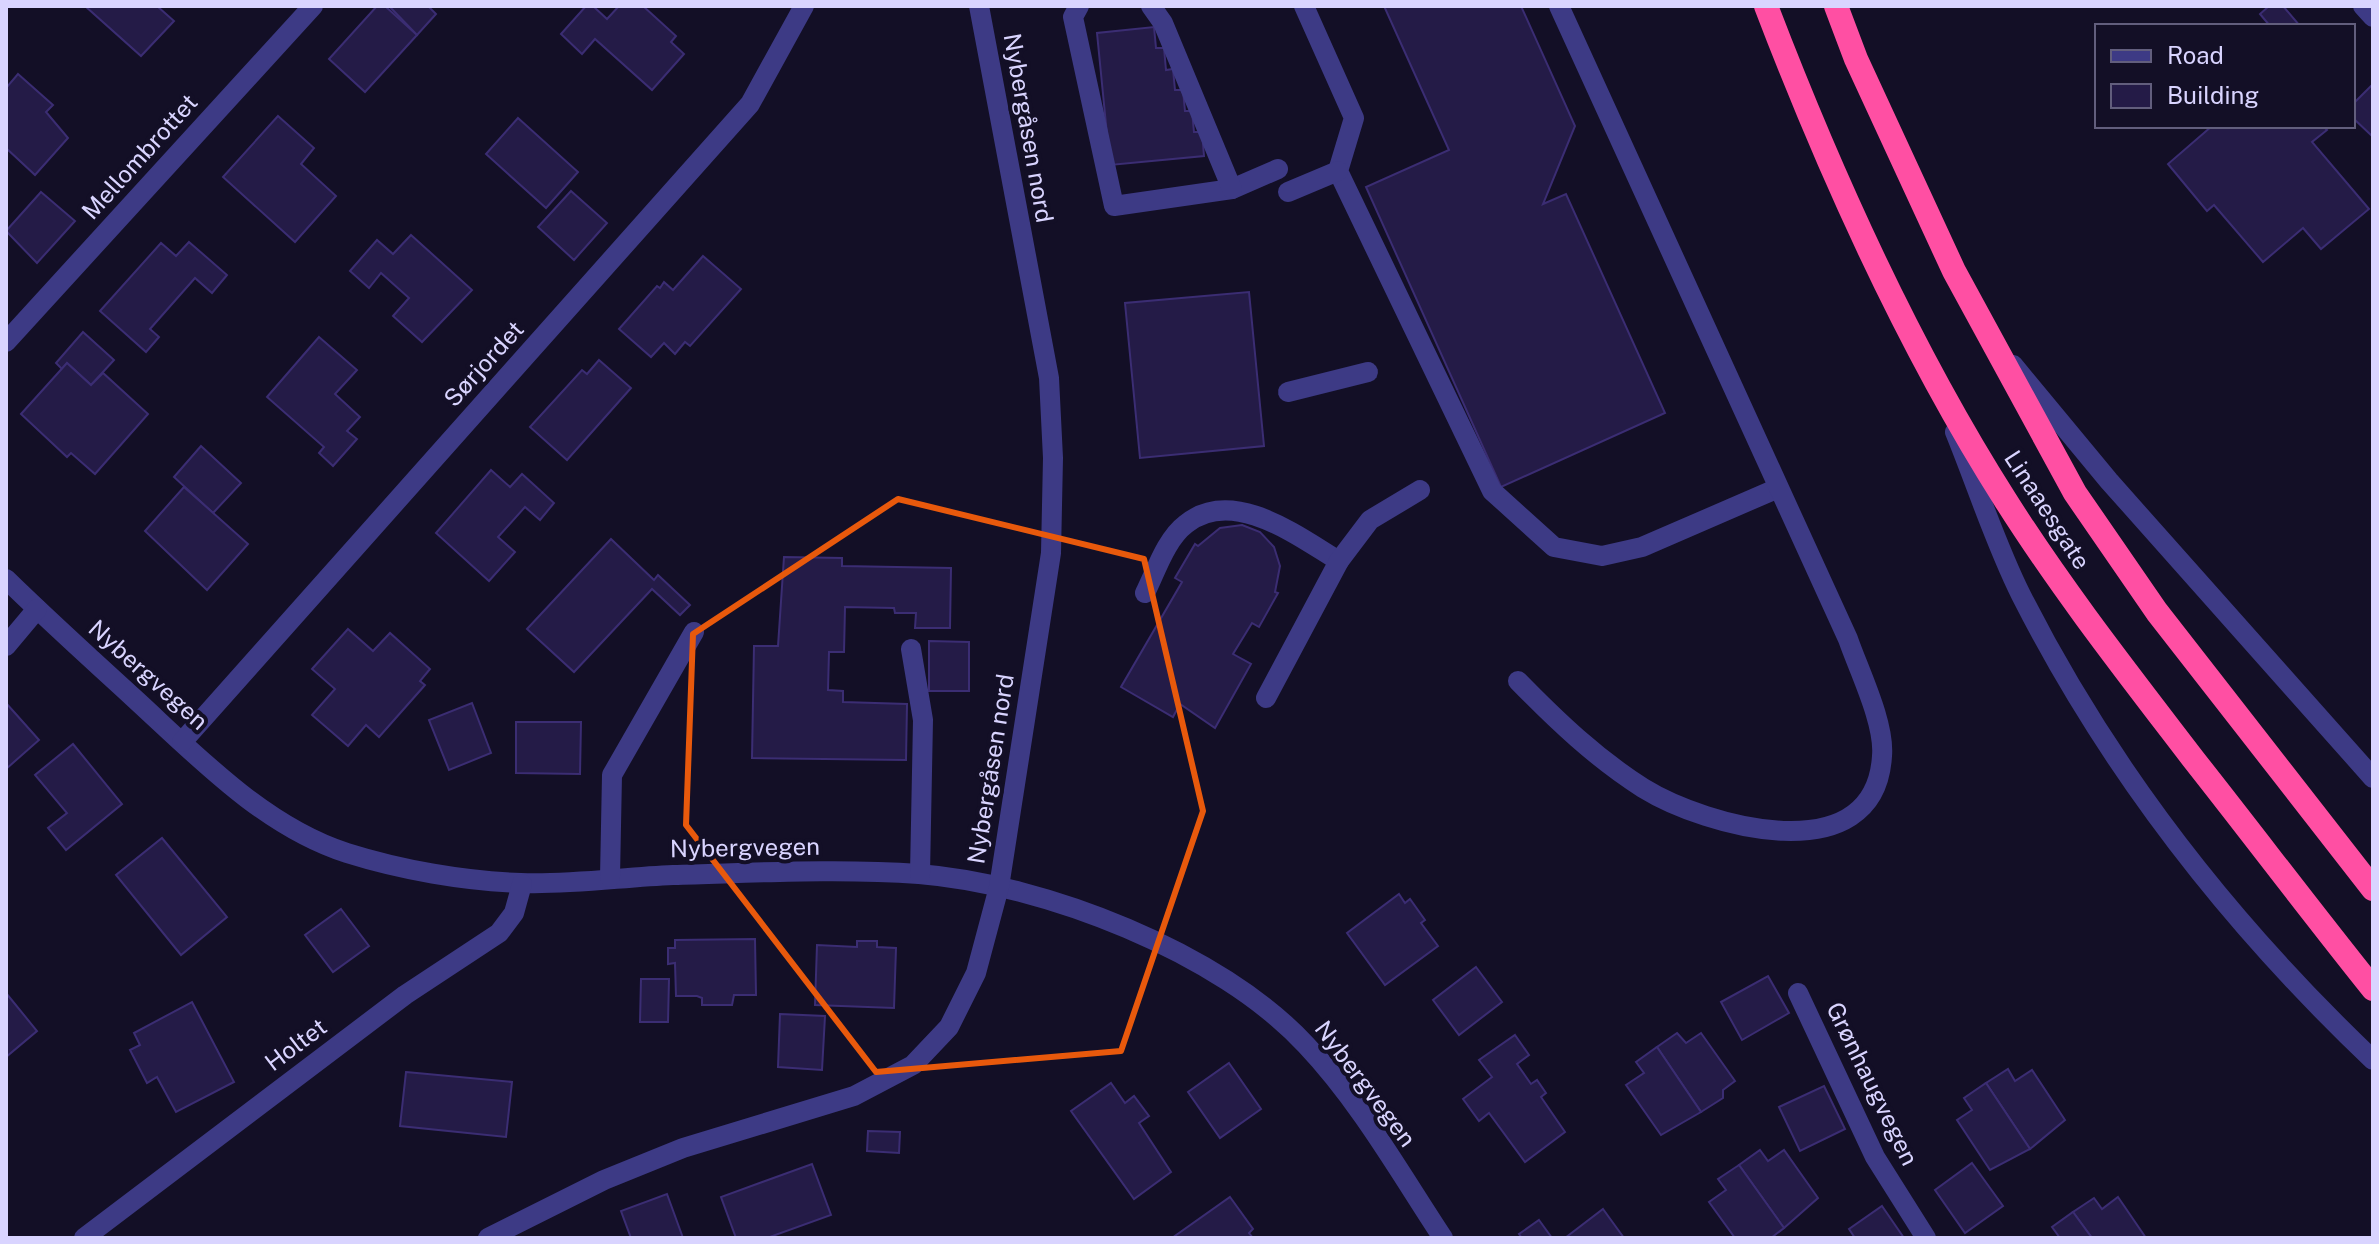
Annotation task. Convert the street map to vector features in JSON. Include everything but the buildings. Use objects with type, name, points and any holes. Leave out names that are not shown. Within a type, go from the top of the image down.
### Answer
[{"type":"highway","name":"Linaaesgate","points":[[1766,6],[1822,147],[1930,369],[2004,499],[2083,615],[2373,989]]},
{"type":"highway","name":"Linaaesgate","points":[[1836,6],[1911,183],[1983,328],[2047,445],[2114,554],[2373,889]]},
{"type":"street","name":"Mellombrottet","points":[[6,342],[313,6]]},
{"type":"street","name":"Sørjordet","points":[[182,742],[750,104],[804,6]]},
{"type":"street","name":"Nybergåsen nord","points":[[488,1238],[683,1148],[854,1096],[913,1065],[949,1027],[976,973],[999,887],[1051,553],[1053,458],[1049,378],[979,6]]},
{"type":"street","points":[[1079,6],[1073,17],[1114,206],[1232,189],[1278,169]]},
{"type":"street","points":[[1151,6],[1163,23],[1232,189]]},
{"type":"street","points":[[1304,6],[1354,118],[1338,171],[1492,491],[1554,547],[1602,556],[1642,547],[1776,489]]},
{"type":"street","points":[[1518,681],[1575,740],[1646,790],[1716,819],[1789,833],[1833,826],[1851,816],[1868,797],[1879,775],[1883,753],[1873,711],[1848,639],[1776,489],[1559,6]]},
{"type":"street","points":[[2363,6],[2373,17]]},
{"type":"street","points":[[1288,192],[1338,171]]},
{"type":"street","points":[[1983,328],[2109,481],[2373,778]]},
{"type":"street","points":[[1930,369],[2020,593],[2098,736],[2131,784],[2247,933],[2373,1060]]},
{"type":"street","points":[[1288,392],[1368,372]]},
{"type":"street","points":[[1266,698],[1339,561],[1370,520],[1420,490]]},
{"type":"street","points":[[1145,593],[1168,547],[1186,523],[1229,510],[1270,521],[1339,561]]},
{"type":"street","name":"Nybergvegen","points":[[6,579],[182,742],[299,834],[345,852],[405,868],[522,884],[610,877],[920,874],[999,887],[1126,927],[1206,966],[1273,1012],[1308,1046],[1352,1101],[1443,1238]]},
{"type":"street","points":[[6,646],[37,609]]},
{"type":"street","points":[[610,877],[612,775],[694,632]]},
{"type":"street","points":[[911,649],[923,720],[920,874]]},
{"type":"street","name":"Holtet","points":[[84,1238],[405,995],[499,933],[514,913],[522,884]]},
{"type":"street","name":"Grønhaugvegen","points":[[1798,993],[1875,1157],[1926,1238]]},
{"type":"highlighted area","points":[[898,499],[1144,559],[1203,811],[1121,1051],[876,1072],[686,825],[693,634]]}]
